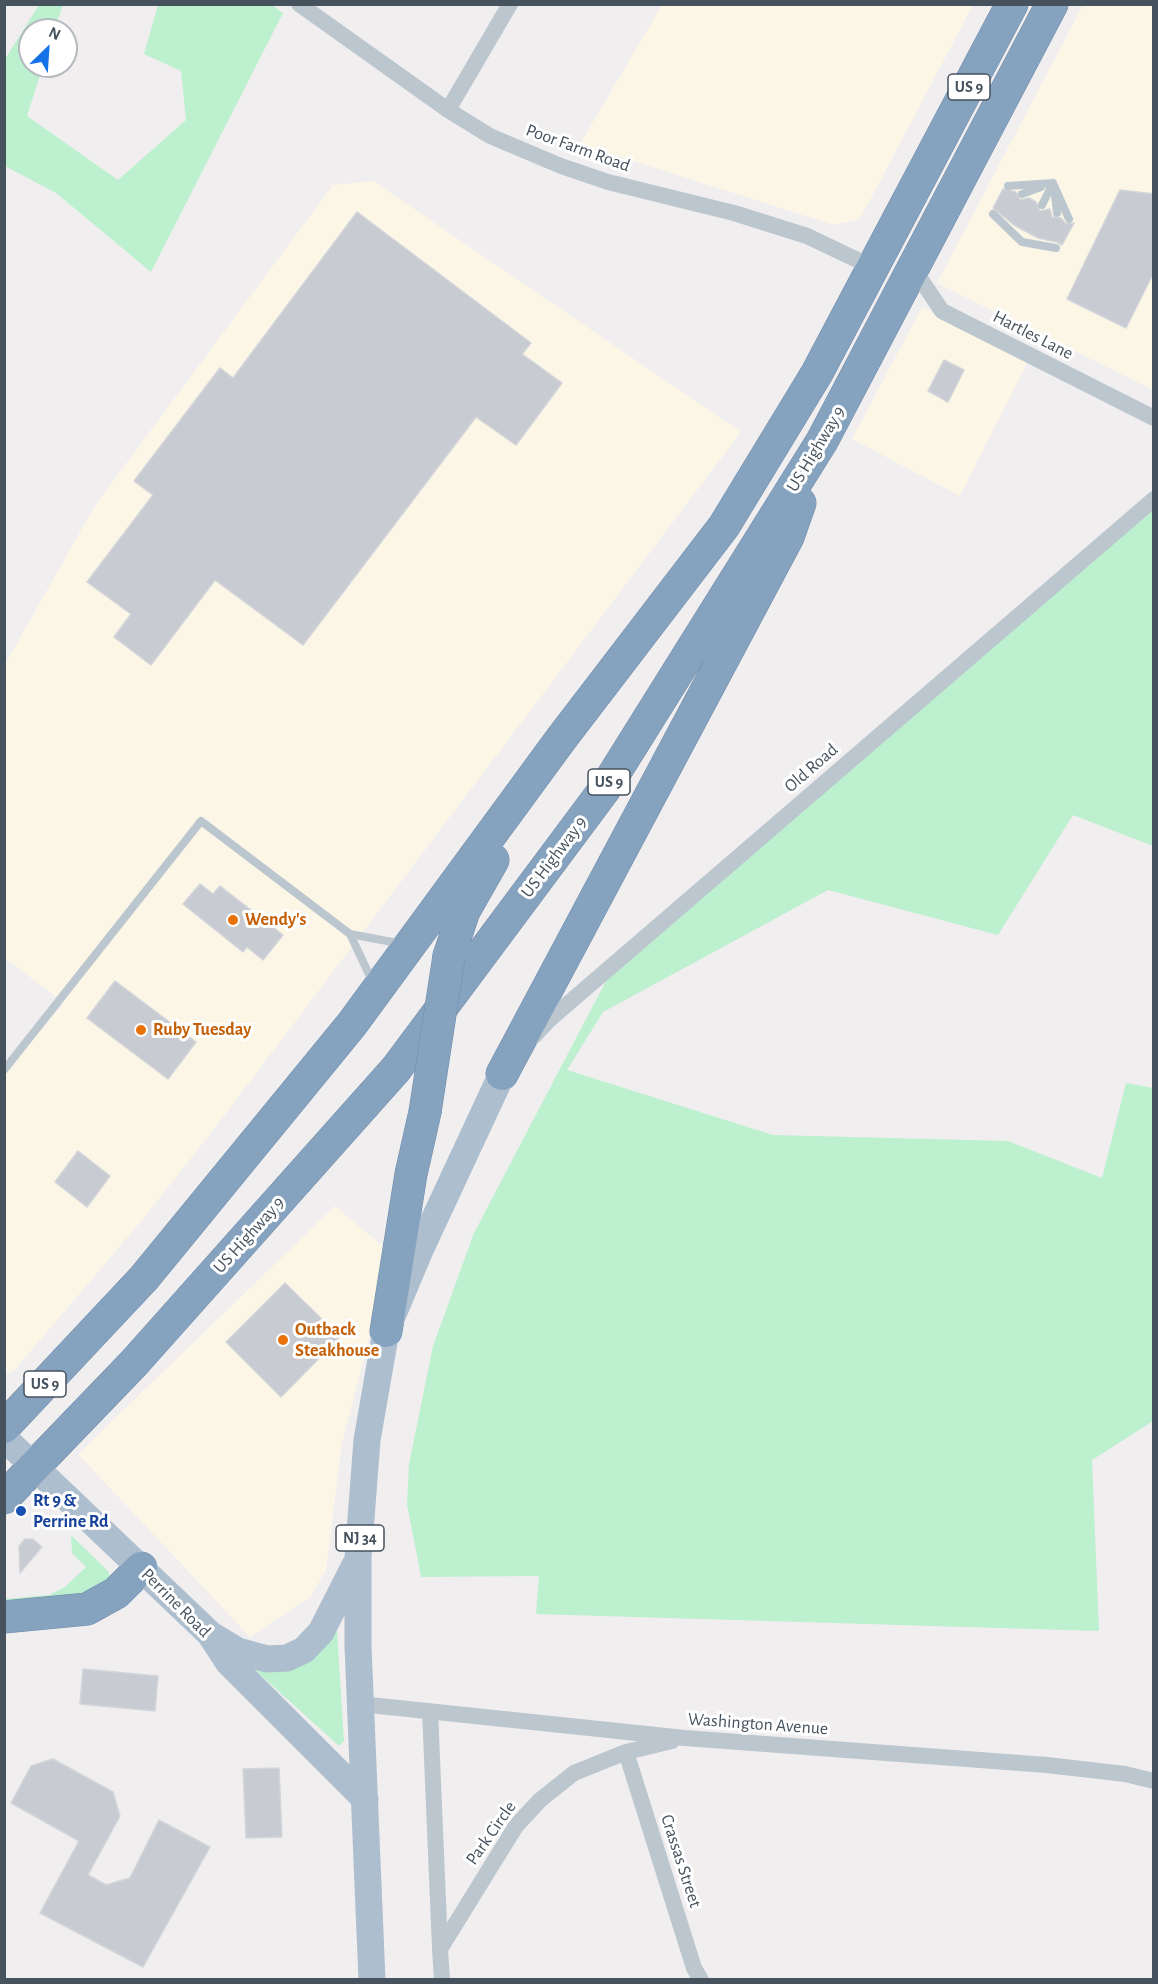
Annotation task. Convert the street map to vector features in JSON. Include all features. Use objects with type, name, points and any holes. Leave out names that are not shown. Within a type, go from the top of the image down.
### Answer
[{"type":"highway","name":"US Highway 9","points":[[4,1427],[144,1278],[377,991],[561,739],[724,526],[817,373],[1012,4]]},
{"type":"highway","name":"US Highway 9","points":[[4,1498],[134,1363],[396,1069],[604,790],[822,441],[1052,4]]},
{"type":"highway","points":[[502,1074],[788,537],[822,441]]},
{"type":"highway","points":[[386,1331],[411,1174],[425,1112],[449,956],[464,910],[561,739]]},
{"type":"highway","points":[[4,1617],[87,1609],[116,1593],[141,1568]]},
{"type":"main road","points":[[386,1331],[420,1250],[502,1074]]},
{"type":"main road","name":"NJ 34","points":[[372,1980],[360,1704],[358,1558],[367,1440],[386,1331]]},
{"type":"main road","name":"Perrine Road","points":[[4,1438],[210,1634],[229,1663],[365,1799]]},
{"type":"main road","points":[[210,1634],[238,1651],[267,1659],[287,1659],[304,1650],[321,1632],[358,1558]]},
{"type":"street","name":"Poor Farm Road","points":[[299,4],[448,110],[490,136],[561,166],[608,182],[734,213],[807,236],[872,267]]},
{"type":"street","points":[[448,110],[510,4]]},
{"type":"street","name":"Hartles Lane","points":[[914,268],[942,311],[1154,418]]},
{"type":"street","name":"Old Road","points":[[502,1074],[549,1020],[1154,499]]},
{"type":"street","name":"Washington Avenue","points":[[360,1704],[685,1738],[1047,1765],[1125,1774],[1154,1781]]},
{"type":"street","points":[[430,1711],[442,1980]]},
{"type":"street","name":"Park Circle","points":[[440,1949],[516,1826],[540,1800],[574,1773],[626,1752],[685,1738]]},
{"type":"street","name":"Crassas Street","points":[[626,1752],[694,1968],[701,1980]]},
{"type":"lane","points":[[1008,186],[1053,183]]},
{"type":"lane","points":[[1022,194],[1053,183]]},
{"type":"lane","points":[[1042,205],[1053,183]]},
{"type":"lane","points":[[1053,183],[1057,213]]},
{"type":"lane","points":[[1053,183],[1069,219]]},
{"type":"lane","points":[[993,214],[1022,242],[1056,248]]},
{"type":"lane","points":[[1007,222],[1022,242]]},
{"type":"lane","points":[[1022,242],[1027,232]]},
{"type":"lane","points":[[1022,242],[1043,241]]},
{"type":"lane","points":[[4,1070],[201,821],[350,933],[410,946]]},
{"type":"lane","points":[[350,933],[377,991]]},
{"type":"shaded area","points":[[662,5],[973,5],[860,219],[834,225],[580,144]]},
{"type":"shaded area","points":[[1083,5],[1153,5],[1153,390],[937,283]]},
{"type":"shaded area","points":[[373,181],[741,432],[214,1129],[143,1219],[13,1372],[5,1374],[5,1072],[64,1003],[5,958],[5,664],[96,504],[333,185]]},
{"type":"shaded area","points":[[922,307],[1028,361],[960,496],[852,439]]},
{"type":"shaded area","points":[[335,1206],[391,1253],[342,1443],[326,1570],[310,1597],[250,1637],[78,1454]]},
{"type":"green space","points":[[39,5],[63,5],[58,18],[31,18]]},
{"type":"green space","points":[[158,5],[272,5],[283,13],[151,272],[56,193],[5,166],[5,59],[18,38],[18,78],[39,78],[27,116],[118,180],[186,120],[181,71],[144,54]]},
{"type":"green space","points":[[1153,510],[1153,846],[1073,815],[998,935],[828,890],[603,1012],[567,1070],[773,1135],[1008,1141],[1102,1178],[1126,1083],[1153,1088],[1153,1421],[1092,1460],[1099,1631],[536,1614],[539,1576],[421,1577],[407,1504],[409,1464],[433,1346],[474,1233],[618,958]]},
{"type":"green space","points":[[71,1535],[108,1571],[110,1576],[105,1586],[96,1595],[5,1610],[5,1599],[49,1595],[65,1587],[86,1567],[72,1553]]},
{"type":"green space","points":[[337,1630],[344,1741],[339,1746],[254,1669]]},
{"type":"building","points":[[1003,189],[1016,192],[1020,200],[1029,198],[1036,202],[1040,211],[1050,209],[1052,217],[1061,218],[1066,224],[1074,223],[1062,245],[1038,238],[1014,225],[993,208]]},
{"type":"building","points":[[1120,190],[1154,194],[1154,272],[1126,328],[1067,299]]},
{"type":"building","points":[[357,212],[531,343],[522,354],[562,383],[516,445],[476,417],[303,645],[215,580],[151,665],[114,637],[131,614],[87,582],[153,495],[134,481],[220,368],[233,378]]},
{"type":"building","points":[[944,360],[964,370],[948,402],[928,391]]},
{"type":"building","name":"Wendy's","points":[[200,884],[213,894],[220,886],[283,935],[263,960],[247,947],[243,952],[183,904]]},
{"type":"building","name":"Ruby Tuesday","points":[[115,981],[196,1042],[168,1079],[87,1018]]},
{"type":"building","points":[[78,1151],[110,1176],[87,1207],[55,1182]]},
{"type":"building","name":"Outback Steakhouse","points":[[285,1283],[340,1337],[281,1397],[226,1342]]},
{"type":"building","points":[[25,1539],[33,1539],[42,1547],[20,1573],[19,1546]]},
{"type":"building","points":[[83,1669],[158,1676],[155,1711],[80,1704]]},
{"type":"building","points":[[53,1759],[113,1792],[120,1816],[88,1875],[106,1885],[130,1878],[159,1820],[210,1847],[143,1967],[40,1913],[79,1841],[11,1803],[31,1766]]},
{"type":"building","points":[[279,1768],[282,1837],[246,1838],[243,1769]]},
{"type":"place","name":"Wendy's","points":[[233,920]]},
{"type":"place","name":"Ruby Tuesday","points":[[141,1030]]},
{"type":"place","name":"Outback Steakhouse","points":[[283,1340]]},
{"type":"place","name":"Rt 9 & Perrine Rd","points":[[21,1511]]}]
